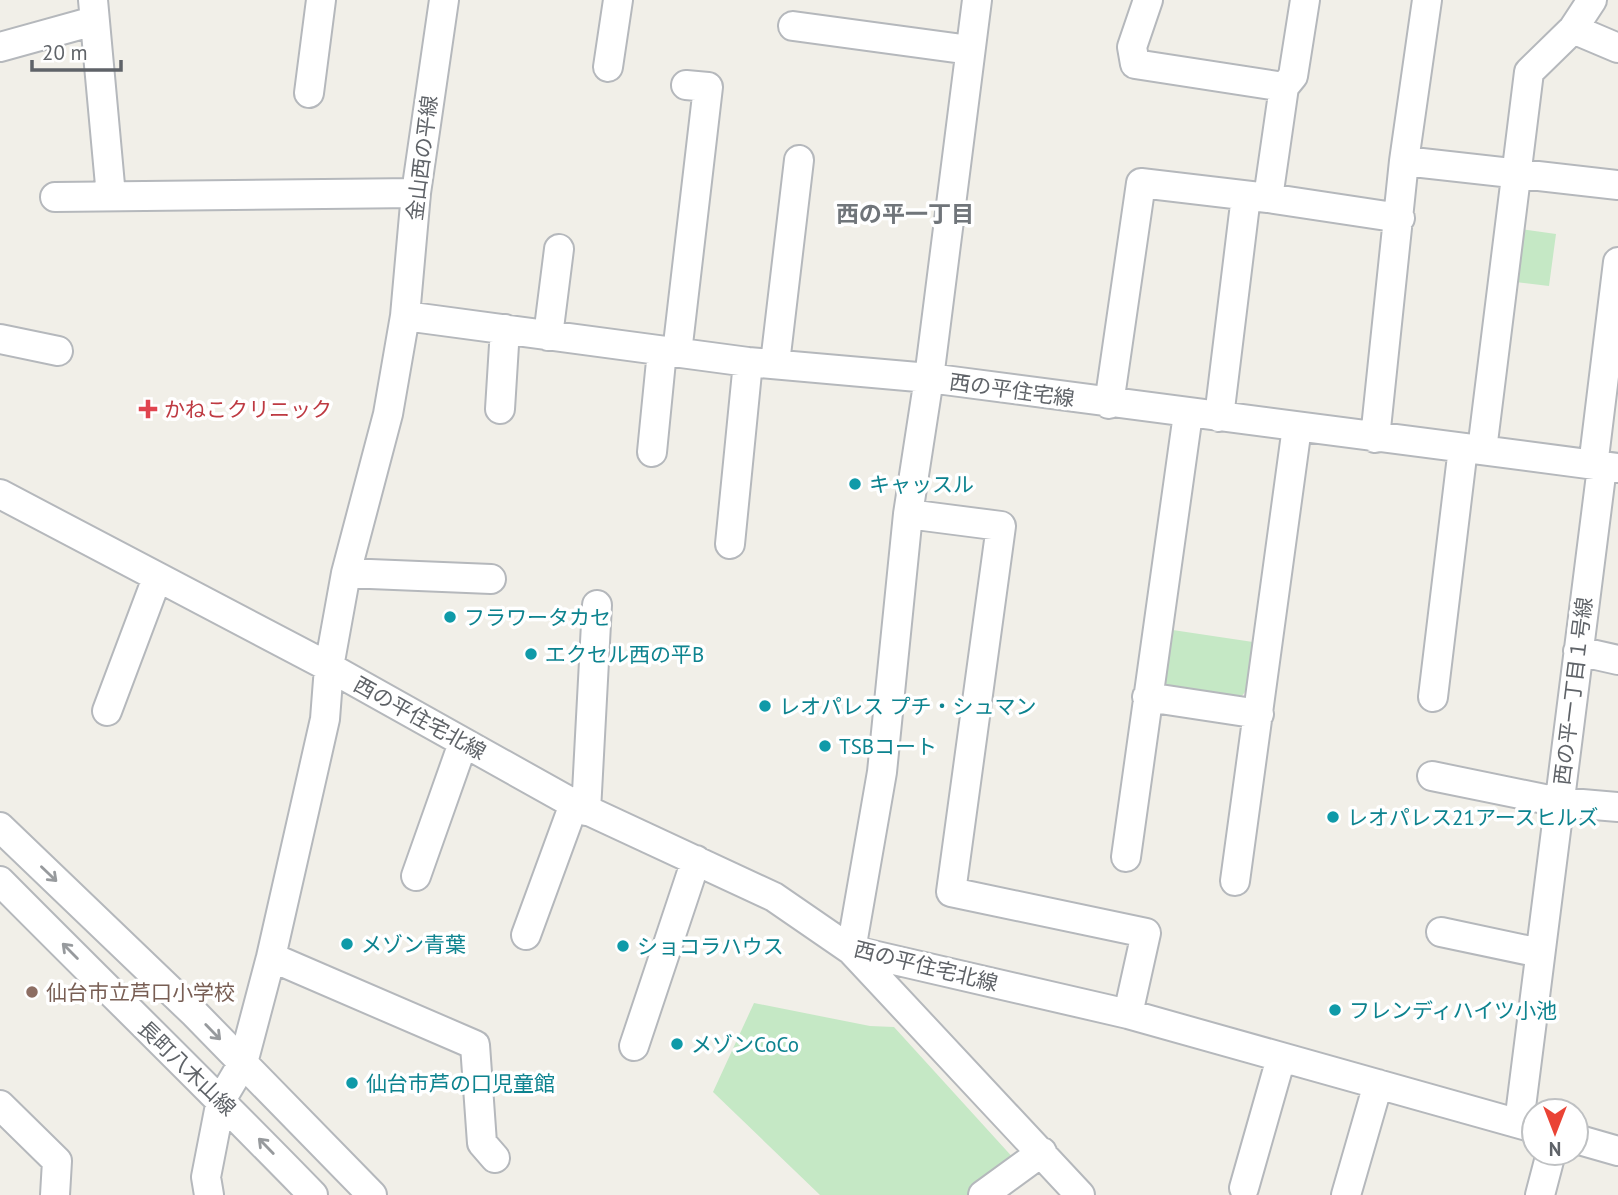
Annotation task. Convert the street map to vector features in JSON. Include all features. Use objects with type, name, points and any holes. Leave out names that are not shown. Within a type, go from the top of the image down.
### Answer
[{"type":"street","points":[[309,93],[321,0]]},
{"type":"street","name":"金山西の平線","points":[[209,1195],[206,1177],[221,1100],[243,1063],[271,957],[325,719],[329,667],[346,573],[388,414],[405,316],[416,192],[444,0]]},
{"type":"street","points":[[608,67],[618,0]]},
{"type":"street","points":[[976,0],[929,378],[908,514],[882,772],[851,950],[1080,1195]]},
{"type":"street","points":[[1148,0],[1132,47],[1135,64],[1284,87]]},
{"type":"street","points":[[1219,418],[1257,197],[1284,87],[1293,76],[1305,0]]},
{"type":"street","points":[[1375,438],[1404,161],[1427,0]]},
{"type":"street","points":[[1433,697],[1529,72],[1573,29],[1592,0]]},
{"type":"street","points":[[0,47],[94,10],[111,196]]},
{"type":"street","points":[[793,26],[970,50]]},
{"type":"street","points":[[1573,29],[1618,48]]},
{"type":"street","points":[[652,452],[670,352],[708,87],[686,85]]},
{"type":"street","points":[[730,544],[799,160]]},
{"type":"street","points":[[1404,161],[1618,184]]},
{"type":"street","points":[[1109,404],[1141,183],[1400,218]]},
{"type":"street","points":[[55,197],[416,192]]},
{"type":"street","points":[[548,336],[559,249]]},
{"type":"street","name":"西の平一丁目１号線","points":[[1529,1097],[1539,953],[1604,467],[1618,261]]},
{"type":"street","name":"西の平住宅線","points":[[405,316],[761,363],[929,378],[1109,404],[1604,467]]},
{"type":"street","points":[[500,409],[505,329]]},
{"type":"street","points":[[0,339],[58,351]]},
{"type":"street","points":[[1126,857],[1188,414]]},
{"type":"street","points":[[1235,881],[1297,427]]},
{"type":"street","name":"西の平住宅北線","points":[[0,494],[329,667],[580,808],[774,897],[851,950],[1128,1014],[1520,1124]]},
{"type":"street","points":[[908,514],[1001,526],[951,892],[1146,933],[1128,1014]]},
{"type":"street","points":[[346,573],[491,579]]},
{"type":"street","points":[[107,711],[157,578]]},
{"type":"street","points":[[526,935],[580,808],[597,605]]},
{"type":"street","points":[[1578,651],[1618,660]]},
{"type":"street","points":[[1147,697],[1259,714]]},
{"type":"street","points":[[416,876],[463,743]]},
{"type":"street","points":[[1432,776],[1559,802],[1618,807]]},
{"type":"street","points":[[0,827],[243,1063],[372,1195]]},
{"type":"street","points":[[634,1046],[696,860]]},
{"type":"street","name":"長町八木山線","points":[[0,881],[313,1195]]},
{"type":"street","points":[[1441,932],[1539,953]]},
{"type":"street","points":[[271,957],[475,1045],[482,1143],[495,1158]]},
{"type":"street","points":[[1244,1188],[1281,1058]]},
{"type":"street","points":[[1346,1195],[1378,1084]]},
{"type":"street","points":[[0,1105],[57,1161],[55,1195]]},
{"type":"street","points":[[1590,1143],[1618,1151]]},
{"type":"street","points":[[983,1195],[1042,1152]]},
{"type":"street","points":[[1539,1195],[1547,1167]]},
{"type":"green space","points":[[1514,228],[1556,234],[1549,286],[1507,281]]},
{"type":"green space","points":[[1166,629],[1253,642],[1249,687],[1241,697],[1169,688],[1161,683]]},
{"type":"green space","points":[[754,1003],[870,1026],[894,1027],[1016,1161],[968,1195],[820,1195],[713,1092]]},
{"type":"place","name":"かねこクリニック","points":[[148,409]]},
{"type":"place","name":"キャッスル","points":[[855,484]]},
{"type":"place","name":"フラワータカセ","points":[[450,617]]},
{"type":"place","name":"エクセル西の平B","points":[[531,654]]},
{"type":"place","name":"レオパレス プチ・シュマン","points":[[765,706]]},
{"type":"place","name":"TSBコート","points":[[825,746]]},
{"type":"place","name":"レオパレス21アースヒルズ","points":[[1333,817]]},
{"type":"place","name":"メゾン青葉","points":[[347,944]]},
{"type":"place","name":"ショコラハウス","points":[[623,946]]},
{"type":"place","name":"仙台市立芦口小学校","points":[[32,992]]},
{"type":"place","name":"フレンディハイツ小池","points":[[1335,1010]]},
{"type":"place","name":"メゾンCoCo","points":[[677,1044]]},
{"type":"place","name":"仙台市芦の口児童館","points":[[352,1083]]},
{"type":"district","name":"西の平一丁目","points":[[905,213]]}]
